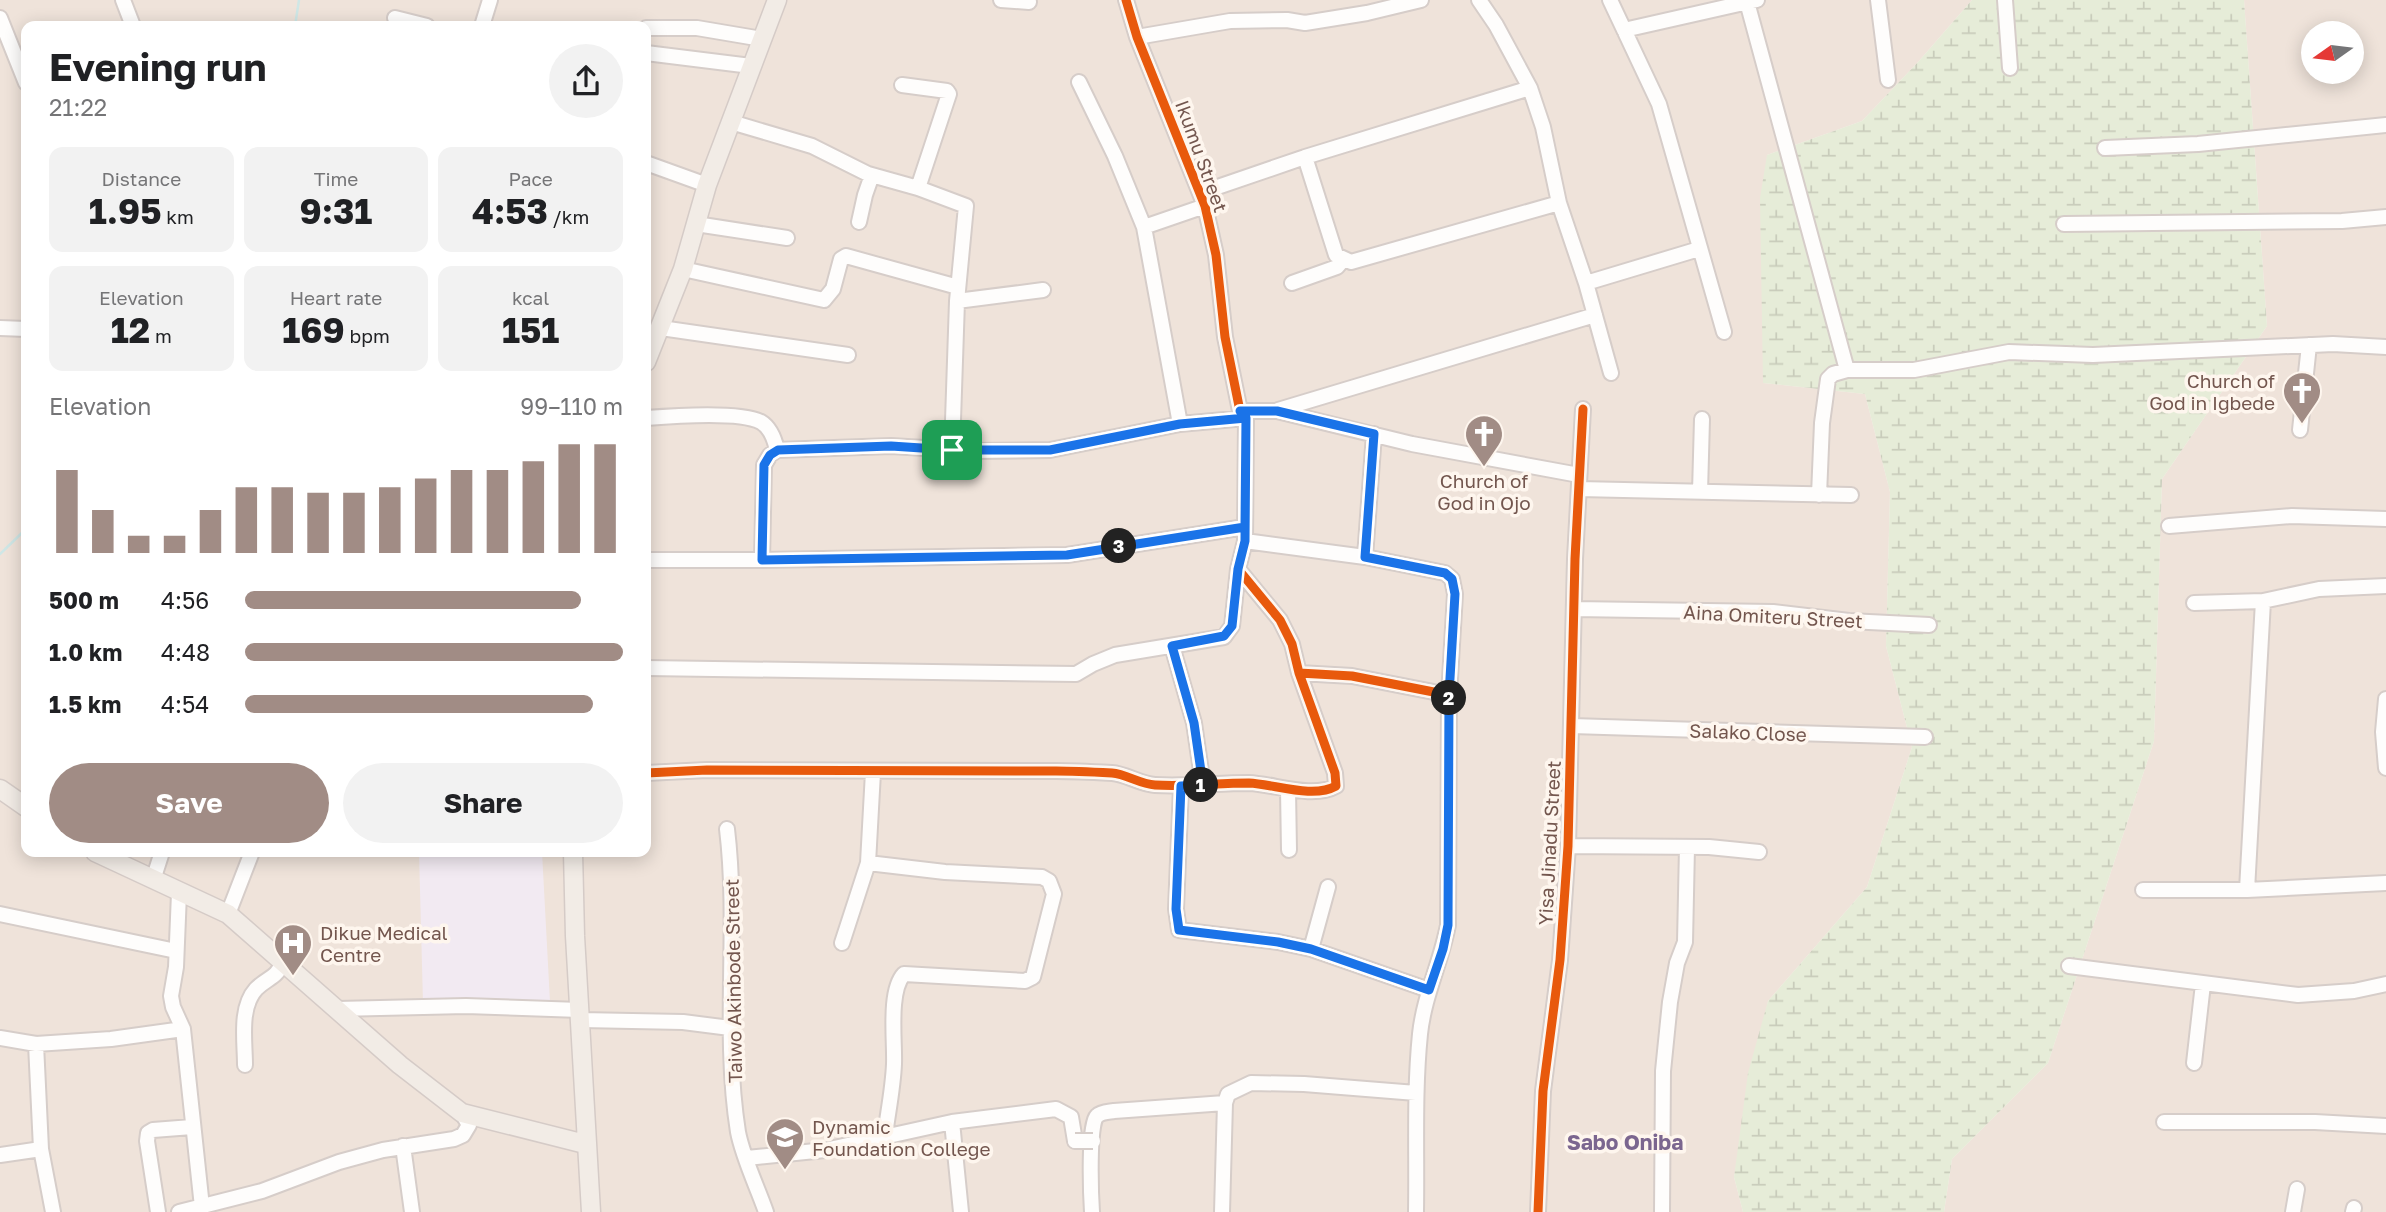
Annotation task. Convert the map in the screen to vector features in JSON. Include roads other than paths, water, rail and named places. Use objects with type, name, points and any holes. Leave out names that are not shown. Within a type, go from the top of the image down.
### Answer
[{"type":"main road","points":[[651,351],[683,269],[707,185],[777,0]]},
{"type":"main road","points":[[0,789],[21,804]]},
{"type":"main road","points":[[105,857],[228,914],[400,1065],[462,1113],[586,1144]]},
{"type":"main road","points":[[573,857],[590,1212]]},
{"type":"street","points":[[123,0],[130,21]]},
{"type":"street","points":[[484,21],[490,0]]},
{"type":"street","points":[[1001,0],[1029,2]]},
{"type":"street","name":"Ikumu Street","points":[[1126,0],[1137,37],[1202,199],[1216,255],[1225,337],[1243,415],[1245,534],[1232,626],[1224,636],[1172,646]]},
{"type":"street","points":[[1137,37],[1230,21],[1287,20],[1305,23],[1367,13],[1421,0]]},
{"type":"street","points":[[1479,0],[1496,25],[1530,88],[1543,127],[1559,203],[1586,283],[1611,373]]},
{"type":"street","points":[[1610,0],[1659,104],[1724,332]]},
{"type":"street","points":[[1878,0],[1888,80]]},
{"type":"street","points":[[2005,0],[2010,68]]},
{"type":"street","points":[[1624,30],[1752,1],[1847,370]]},
{"type":"street","points":[[0,18],[21,70]]},
{"type":"street","points":[[395,18],[407,21]]},
{"type":"street","points":[[651,28],[697,28],[762,39]]},
{"type":"street","points":[[651,54],[751,66]]},
{"type":"street","points":[[1079,82],[1115,156],[1144,227],[1180,424]]},
{"type":"street","points":[[902,85],[947,91],[949,94],[918,188]]},
{"type":"street","points":[[1144,227],[1202,199],[1305,157],[1530,88]]},
{"type":"street","points":[[731,122],[812,146],[872,175],[966,206],[958,294],[952,450]]},
{"type":"street","points":[[2105,148],[2198,144],[2386,125]]},
{"type":"street","points":[[1305,157],[1336,256],[1351,262],[1559,203]]},
{"type":"street","points":[[651,165],[707,185]]},
{"type":"street","points":[[859,222],[872,175]]},
{"type":"street","points":[[2064,224],[2342,221],[2386,217]]},
{"type":"street","points":[[696,224],[788,238]]},
{"type":"street","points":[[1586,283],[1699,249]]},
{"type":"street","points":[[683,269],[824,300],[833,289],[841,259],[846,256],[958,294],[1043,290]]},
{"type":"street","points":[[1292,283],[1337,267],[1343,260]]},
{"type":"street","points":[[762,560],[764,465],[770,455],[778,450],[891,446],[952,450],[1050,450],[1180,424],[1277,411],[1595,315]]},
{"type":"street","points":[[0,328],[21,329]]},
{"type":"street","points":[[661,328],[848,355]]},
{"type":"street","points":[[1818,495],[1822,423],[1828,379],[1833,374],[1847,370],[1913,370],[2009,352],[2093,355],[2333,344],[2386,347]]},
{"type":"street","points":[[2300,430],[2309,345]]},
{"type":"street","name":"Yisa Jinadu Street","points":[[1538,1212],[1543,1091],[1560,960],[1568,846],[1574,608],[1583,409]]},
{"type":"street","points":[[1277,411],[1579,482],[1700,492],[1851,495]]},
{"type":"street","points":[[651,418],[703,414],[753,420],[762,423],[769,430],[778,450]]},
{"type":"street","points":[[1700,492],[1702,419]]},
{"type":"street","points":[[1365,557],[1374,434]]},
{"type":"street","points":[[2169,526],[2292,516],[2386,519]]},
{"type":"street","points":[[651,560],[1067,555],[1245,534],[1445,573],[1452,579],[1455,594],[1449,695],[1448,925],[1420,1032],[1416,1093],[1416,1212]]},
{"type":"street","points":[[651,773],[707,770],[1056,771],[1107,774],[1143,784],[1181,786],[1252,783],[1288,790],[1328,790],[1336,786],[1335,773],[1298,673],[1292,644],[1280,621],[1238,569]]},
{"type":"street","points":[[2194,603],[2263,601],[2319,589],[2386,586]]},
{"type":"street","points":[[2247,890],[2263,601]]},
{"type":"street","name":"Aina Omiteru Street","points":[[1574,608],[1773,612],[1849,621],[1929,625]]},
{"type":"street","points":[[651,668],[1067,675],[1076,674],[1115,655],[1172,646],[1194,723],[1203,785]]},
{"type":"street","points":[[1298,673],[1352,676],[1449,695]]},
{"type":"street","points":[[2385,705],[2383,732],[2386,768]]},
{"type":"street","name":"Salako Close","points":[[1572,726],[1925,737]]},
{"type":"street","points":[[842,943],[868,863],[873,772]]},
{"type":"street","points":[[1181,786],[1176,909],[1179,930],[1278,942],[1311,949],[1429,990]]},
{"type":"street","points":[[1288,790],[1289,850]]},
{"type":"street","name":"Taiwo Akinbode Street","points":[[727,829],[732,892],[730,1028],[738,1134],[766,1212]]},
{"type":"street","points":[[1568,846],[1687,847],[1759,852]]},
{"type":"street","points":[[1662,1212],[1663,1071],[1670,1002],[1677,963],[1685,942],[1687,847]]},
{"type":"street","points":[[153,880],[160,857]]},
{"type":"street","points":[[228,914],[250,857]]},
{"type":"street","points":[[868,863],[945,872],[1042,877],[1049,881],[1054,894],[1034,977],[1025,981],[904,974],[900,979],[893,1014],[894,1065],[885,1135]]},
{"type":"street","points":[[2143,890],[2247,890],[2386,883]]},
{"type":"street","points":[[1311,949],[1328,887]]},
{"type":"street","points":[[179,893],[171,996],[183,1029],[192,1127],[208,1208]]},
{"type":"street","points":[[0,914],[176,951]]},
{"type":"street","points":[[245,1065],[245,1012],[248,999],[265,981],[278,974],[283,962]]},
{"type":"street","points":[[2069,966],[2298,995],[2354,991],[2386,984]]},
{"type":"street","points":[[2194,1063],[2203,984]]},
{"type":"street","points":[[337,1009],[466,1006],[684,1022],[730,1028]]},
{"type":"street","points":[[0,1038],[36,1044],[111,1039],[183,1029]]},
{"type":"street","points":[[36,1044],[41,1149],[53,1212]]},
{"type":"street","points":[[1222,1212],[1225,1103],[1228,1094],[1251,1083],[1304,1084],[1416,1093]]},
{"type":"street","points":[[1092,1212],[1092,1142],[1095,1118],[1114,1111],[1225,1103]]},
{"type":"street","points":[[747,1158],[825,1150],[952,1122],[1056,1109],[1071,1117],[1075,1141],[1092,1142]]},
{"type":"street","points":[[179,1212],[208,1208],[339,1162],[383,1150],[454,1139],[463,1135],[469,1125],[462,1113]]},
{"type":"street","points":[[952,1122],[961,1212]]},
{"type":"street","points":[[2164,1122],[2315,1122],[2386,1126]]},
{"type":"street","points":[[158,1212],[148,1133],[153,1130],[192,1127]]},
{"type":"street","points":[[402,1146],[412,1212]]},
{"type":"street","points":[[0,1154],[41,1149]]},
{"type":"street","points":[[2293,1212],[2297,1189]]},
{"type":"waterway","points":[[296,21],[299,0]]},
{"type":"waterway","points":[[0,554],[21,534]]},
{"type":"place","name":"Church of God in Igbede","points":[[2302,425]]},
{"type":"place","name":"Church of God in Ojo","points":[[1484,468]]},
{"type":"place","name":"Dikue Medical Centre","points":[[293,977]]},
{"type":"place","name":"Dynamic Foundation College","points":[[785,1171]]},
{"type":"district","name":"Sabo Oniba","points":[[1625,1142]]}]
